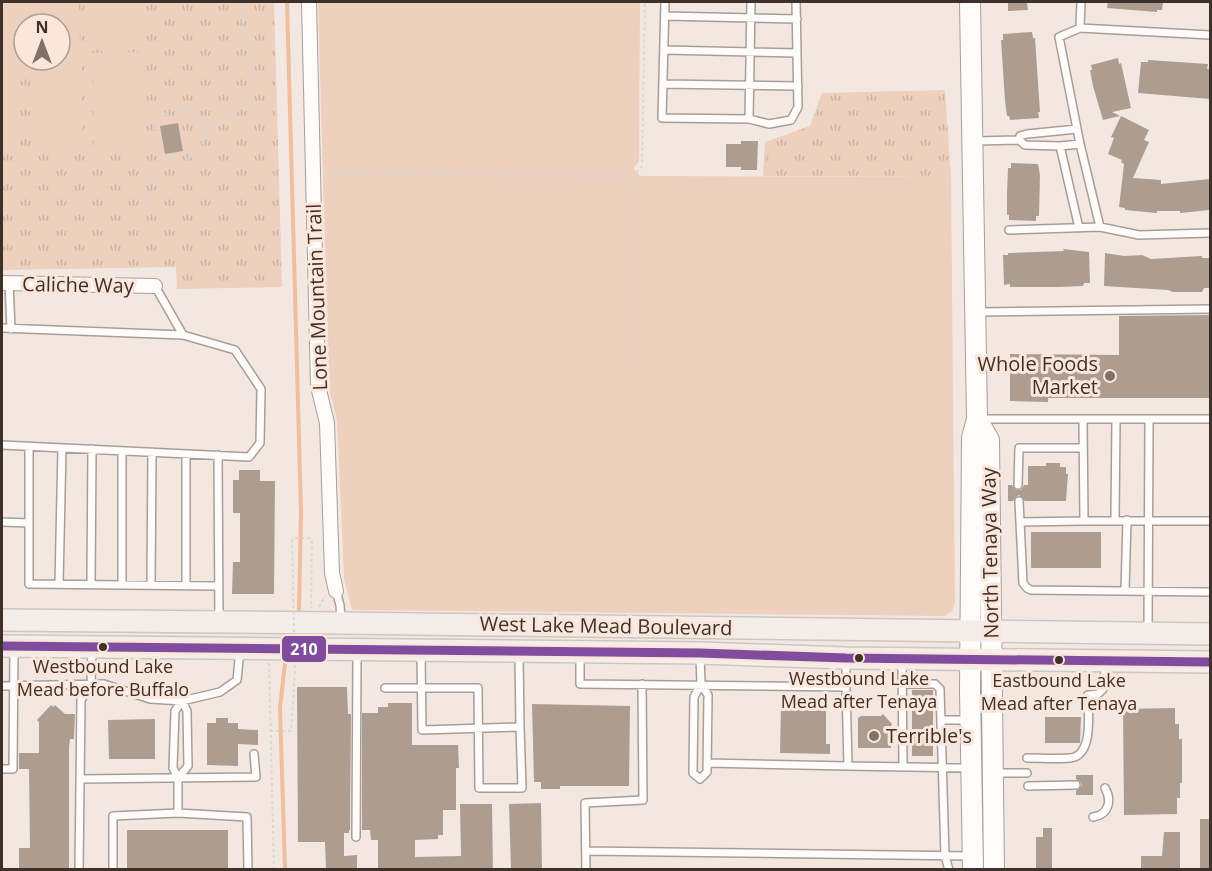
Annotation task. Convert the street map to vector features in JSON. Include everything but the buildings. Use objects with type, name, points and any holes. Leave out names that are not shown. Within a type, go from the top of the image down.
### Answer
[{"type":"main road","name":"North Tenaya Way","points":[[970,2],[977,419],[989,440],[981,659],[993,773],[994,863]]},
{"type":"main road","name":"West Lake Mead Boulevard","points":[[2,620],[337,622],[1210,634]]},
{"type":"main road","points":[[93,647],[93,640],[96,636],[117,635],[169,622]]},
{"type":"main road","points":[[240,648],[261,637],[348,638],[351,634],[350,630],[337,622]]},
{"type":"main road","points":[[357,649],[358,645],[372,637],[429,636],[474,624]]},
{"type":"main road","points":[[700,628],[700,652]]},
{"type":"main road","name":"West Lake Mead Boulevard","points":[[8,646],[700,652],[846,658],[1210,662]]},
{"type":"main road","points":[[1127,660],[1190,648],[1210,648]]},
{"type":"main road","name":"North Tenaya Way","points":[[973,863],[970,720],[981,659]]},
{"type":"street","name":"Lone Mountain Trail","points":[[309,2],[318,386],[327,423],[333,593]]},
{"type":"street","name":"Caliche Way","points":[[5,283],[155,286]]},
{"type":"lane","points":[[665,2],[662,118],[749,119],[769,124],[791,120],[798,107],[796,2]]},
{"type":"lane","points":[[749,119],[751,2]]},
{"type":"lane","points":[[1080,28],[1081,2]]},
{"type":"lane","points":[[665,16],[797,19]]},
{"type":"lane","points":[[1100,227],[1080,144],[1059,37],[1080,28],[1210,35]]},
{"type":"lane","points":[[664,50],[797,53]]},
{"type":"lane","points":[[663,84],[798,86]]},
{"type":"lane","points":[[1019,140],[1023,135],[1077,129]]},
{"type":"lane","points":[[1036,133],[1036,146]]},
{"type":"lane","points":[[973,141],[1019,140],[1025,146],[1080,144]]},
{"type":"lane","points":[[1060,146],[1078,228]]},
{"type":"lane","points":[[1009,230],[1100,227],[1139,235],[1210,233]]},
{"type":"lane","points":[[5,283],[11,329]]},
{"type":"lane","points":[[155,286],[183,335]]},
{"type":"lane","points":[[975,312],[1210,309]]},
{"type":"lane","points":[[2,328],[183,335],[234,350],[261,389],[261,443],[249,457],[2,445]]},
{"type":"lane","points":[[977,419],[1210,419]]},
{"type":"lane","points":[[1148,633],[1149,419]]},
{"type":"lane","points":[[1083,420],[1084,521]]},
{"type":"lane","points":[[1115,520],[1116,420]]},
{"type":"lane","points":[[29,446],[29,584],[219,586]]},
{"type":"lane","points":[[58,584],[62,448]]},
{"type":"lane","points":[[1018,485],[1019,448],[1083,448]]},
{"type":"lane","points":[[91,584],[92,449]]},
{"type":"lane","points":[[122,451],[122,585]]},
{"type":"lane","points":[[151,585],[152,452]]},
{"type":"lane","points":[[186,454],[186,586]]},
{"type":"lane","points":[[218,455],[219,622]]},
{"type":"lane","points":[[1019,501],[1023,583],[1031,590],[1210,592]]},
{"type":"lane","points":[[1125,591],[1127,520]]},
{"type":"lane","points":[[1020,522],[1210,521]]},
{"type":"lane","points":[[2,522],[29,523]]},
{"type":"lane","points":[[333,593],[340,605],[337,622]]},
{"type":"lane","points":[[2,769],[13,769],[15,686],[8,646]]},
{"type":"lane","points":[[79,870],[81,700],[91,684],[93,647]]},
{"type":"lane","points":[[2,686],[104,684],[150,699],[182,701],[220,692],[237,680],[240,648]]},
{"type":"lane","points":[[356,837],[357,649]]},
{"type":"lane","points":[[420,650],[422,729],[520,727]]},
{"type":"lane","points":[[385,688],[478,688],[479,788],[522,788],[519,651]]},
{"type":"lane","points":[[580,652],[580,684],[846,687]]},
{"type":"lane","points":[[700,652],[701,684],[694,698],[693,773],[700,779],[707,772],[708,695],[701,684]]},
{"type":"lane","points":[[846,658],[848,766]]},
{"type":"lane","points":[[902,658],[903,767]]},
{"type":"lane","points":[[1027,758],[1071,758],[1084,749],[1088,740],[1088,695],[1098,694],[1103,689],[1106,660]]},
{"type":"lane","points":[[586,870],[585,803],[643,800],[642,684]]},
{"type":"lane","points":[[902,684],[935,684],[939,687],[945,856],[949,870]]},
{"type":"lane","points":[[178,778],[188,766],[187,711],[182,701]]},
{"type":"lane","points":[[178,813],[178,778],[173,768],[175,711],[182,701]]},
{"type":"lane","points":[[941,720],[970,720]]},
{"type":"lane","points":[[80,779],[256,777],[254,754]]},
{"type":"lane","points":[[707,763],[971,768]]},
{"type":"lane","points":[[993,773],[1027,772]]},
{"type":"lane","points":[[1028,786],[1076,785]]},
{"type":"lane","points":[[1094,817],[1104,814],[1108,807],[1108,794],[1105,788]]},
{"type":"lane","points":[[113,870],[113,816],[178,813],[247,817],[248,870]]},
{"type":"lane","points":[[586,851],[945,856],[973,863],[994,863]]},
{"type":"path","points":[[203,128],[230,117],[249,96],[254,84],[255,74],[244,29],[242,2]]},
{"type":"path","points":[[629,182],[642,166],[645,2]]},
{"type":"path","points":[[177,110],[185,111],[195,117],[203,128],[203,141],[194,154],[180,160],[166,156],[158,148],[155,140],[157,124],[162,117],[177,110]]},
{"type":"path","points":[[195,117],[200,113]]},
{"type":"path","points":[[144,209],[145,192],[166,156]]},
{"type":"path","points":[[321,174],[622,176],[634,186],[633,361]]},
{"type":"path","points":[[270,731],[291,731],[295,670],[291,540],[310,538],[312,542],[311,608],[319,608],[323,599],[333,593]]},
{"type":"path","points":[[269,660],[274,870]]},
{"type":"green space","points":[[2,2],[274,2],[282,287],[177,289],[176,267],[2,270]]},
{"type":"green space","points":[[2,2],[24,2],[24,12],[12,12],[12,44],[2,44]]},
{"type":"green space","points":[[28,2],[79,2],[80,43],[72,43],[72,12],[28,12]]},
{"type":"green space","points":[[91,2],[142,2],[143,43],[92,43]]},
{"type":"green space","points":[[318,2],[640,2],[639,162],[633,168],[640,176],[951,177],[955,604],[952,611],[945,616],[352,610],[344,579],[337,420],[329,389]]},
{"type":"green space","points":[[144,52],[145,151],[94,152],[93,53]]},
{"type":"green space","points":[[72,54],[81,54],[83,153],[31,153],[30,72],[72,72]]},
{"type":"green space","points":[[2,55],[12,55],[12,72],[19,72],[20,153],[2,154]]},
{"type":"green space","points":[[945,90],[951,177],[763,176],[765,142],[810,126],[822,93]]},
{"type":"waterway","points":[[287,2],[301,512],[299,610]]},
{"type":"waterway","points":[[285,663],[280,708],[285,870]]},
{"type":"transit line","name":"210","points":[[2,646],[700,653],[846,658],[1210,662]]},
{"type":"place","name":"Whole Foods Market","points":[[1110,376]]},
{"type":"place","name":"Westbound Lake Mead before Buffalo","points":[[103,647]]},
{"type":"place","name":"Westbound Lake Mead after Tenaya","points":[[859,658]]},
{"type":"place","name":"Eastbound Lake Mead after Tenaya","points":[[1059,660]]},
{"type":"place","name":"Terrible's","points":[[874,736]]}]
